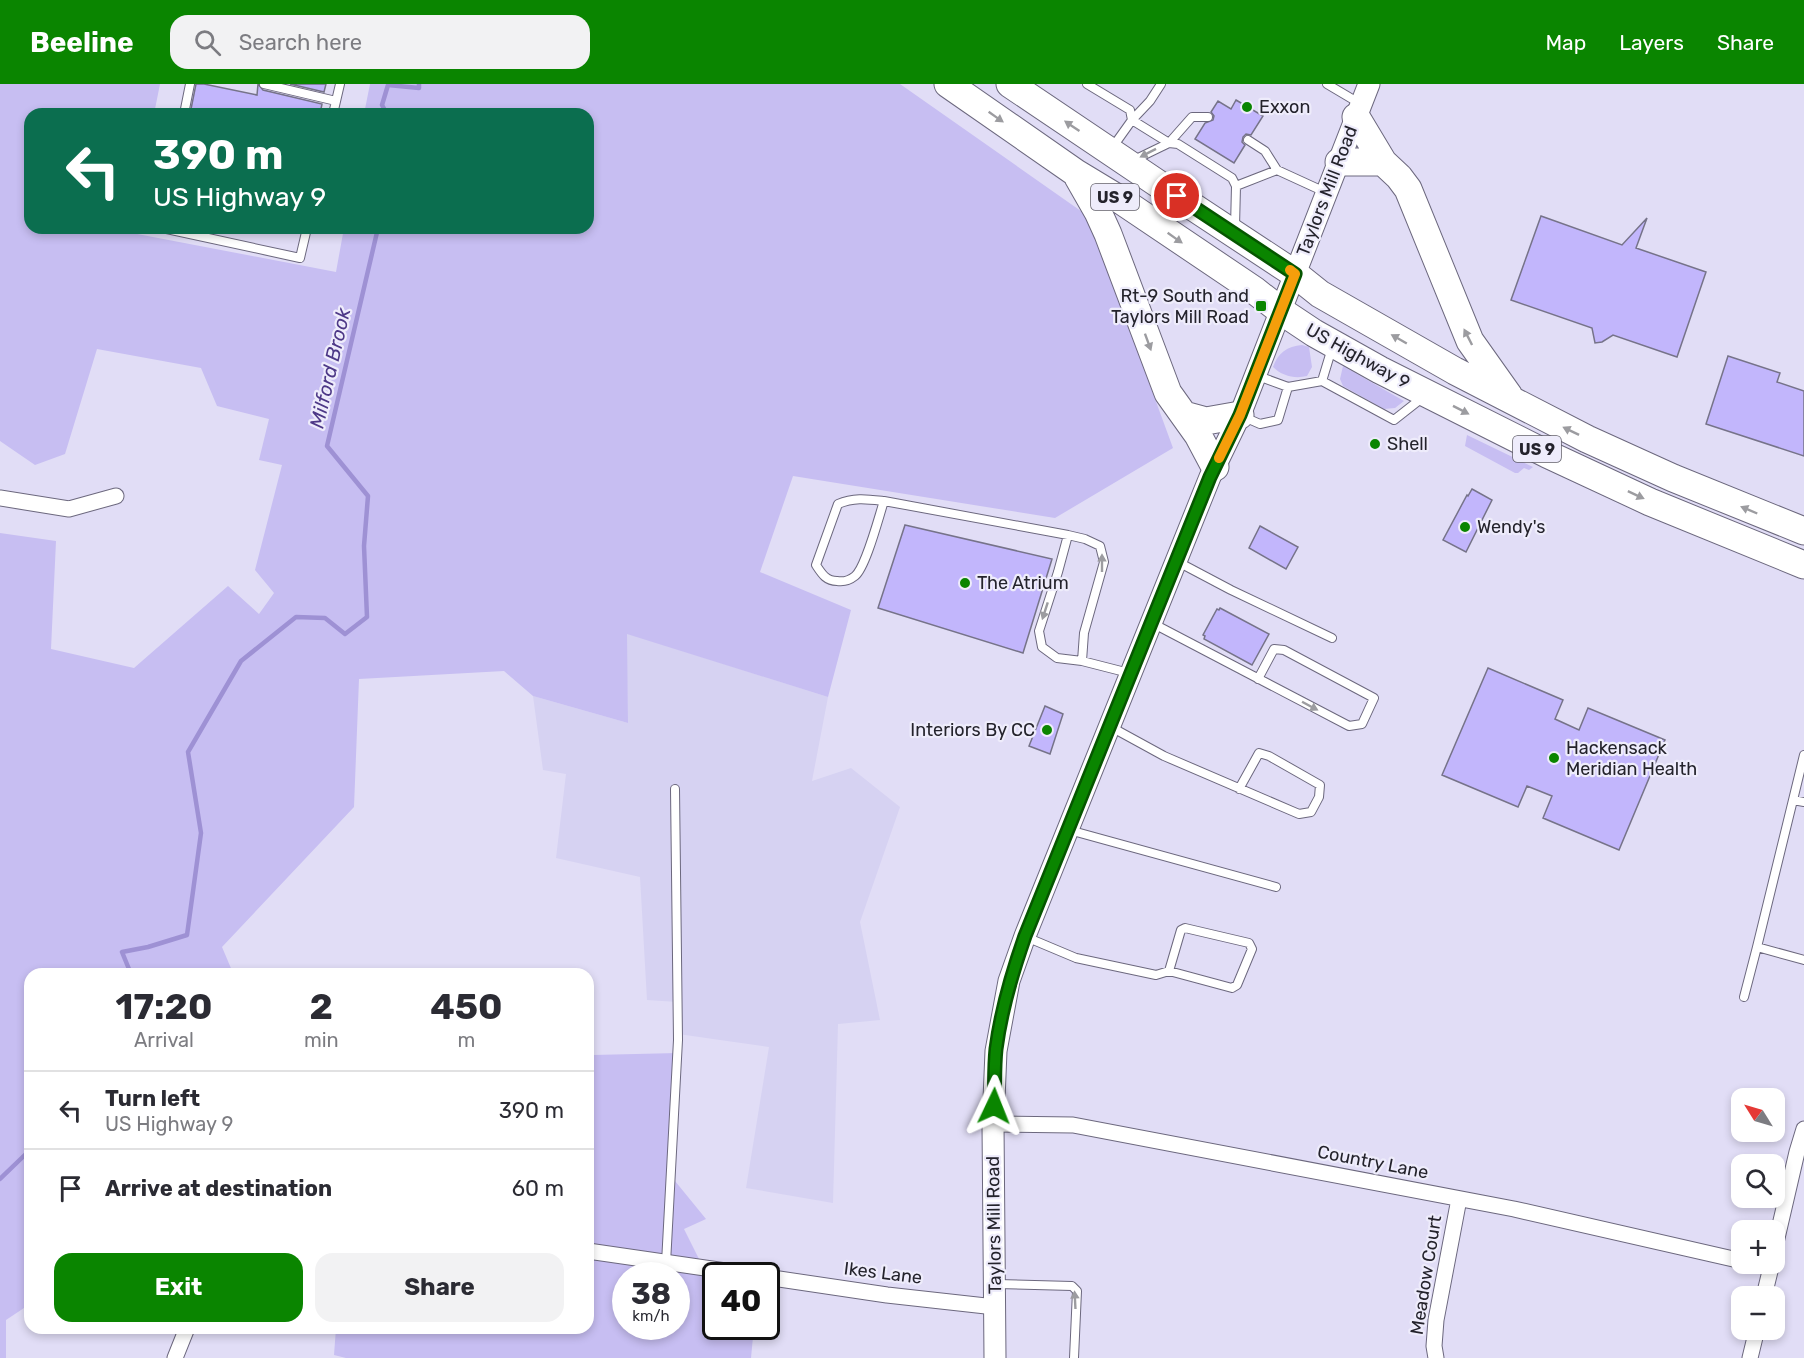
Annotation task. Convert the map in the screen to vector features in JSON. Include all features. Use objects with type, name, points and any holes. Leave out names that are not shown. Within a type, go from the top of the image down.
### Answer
[{"type":"highway","name":"US Highway 9","points":[[948,84],[1076,173],[1119,199],[1254,290],[1281,311],[1334,344],[1547,454],[1650,502],[1804,565]]},
{"type":"highway","name":"US Highway 9","points":[[1016,86],[1295,274],[1320,294],[1446,366],[1587,439],[1673,478],[1804,531]]},
{"type":"highway","points":[[1358,110],[1383,162],[1400,177],[1408,189],[1470,341],[1513,402]]},
{"type":"highway","points":[[1339,162],[1383,162]]},
{"type":"highway","points":[[1076,173],[1108,234],[1168,393],[1198,435],[1215,467]]},
{"type":"highway","points":[[1184,415],[1206,421],[1240,415]]},
{"type":"street","name":"Taylors Mill Road","points":[[995,1358],[993,1124],[996,1051],[1009,981],[1151,623],[1215,467],[1240,415],[1369,84]]},
{"type":"street","points":[[0,498],[69,509],[116,496]]},
{"type":"street","name":"Country Lane","points":[[993,1124],[1073,1125],[1514,1209],[1731,1258]]},
{"type":"street","points":[[1782,1220],[1804,1129]]},
{"type":"street","name":"Meadow Court","points":[[1436,1358],[1434,1346],[1436,1320],[1458,1199]]},
{"type":"street","points":[[594,1252],[660,1262]]},
{"type":"street","name":"Ikes Lane","points":[[780,1279],[887,1295],[995,1307]]},
{"type":"street","points":[[175,1358],[185,1334]]},
{"type":"street","points":[[1750,1358],[1754,1340]]},
{"type":"lane","points":[[185,108],[190,84]]},
{"type":"lane","points":[[264,84],[336,101]]},
{"type":"lane","points":[[334,108],[340,84]]},
{"type":"lane","points":[[1087,84],[1130,110],[1132,120],[1169,143]]},
{"type":"lane","points":[[1119,157],[1132,120],[1150,101],[1161,84]]},
{"type":"lane","points":[[1327,84],[1358,110]]},
{"type":"lane","points":[[1169,143],[1192,117],[1208,117]]},
{"type":"lane","points":[[1248,140],[1265,151],[1277,170],[1327,192]]},
{"type":"lane","points":[[1119,157],[1169,143],[1178,144],[1232,178],[1236,186],[1235,234]]},
{"type":"lane","points":[[1236,186],[1277,170]]},
{"type":"lane","points":[[190,234],[300,258],[306,234]]},
{"type":"lane","points":[[1322,381],[1334,344]]},
{"type":"lane","points":[[1256,375],[1288,387],[1322,381],[1394,420],[1428,394]]},
{"type":"lane","points":[[1240,415],[1260,424],[1278,420],[1288,387]]},
{"type":"lane","points":[[884,501],[863,564],[857,574],[842,582],[831,581],[823,576],[816,565],[838,504],[862,498],[884,501],[1068,535],[1100,546],[1104,562],[1084,633],[1082,661]]},
{"type":"lane","points":[[1068,535],[1038,631],[1042,647],[1057,658],[1082,661],[1131,674]]},
{"type":"lane","points":[[1177,562],[1230,590],[1332,638]]},
{"type":"lane","points":[[1151,623],[1258,679],[1349,726],[1362,724],[1374,698],[1284,650],[1274,649],[1258,679]]},
{"type":"lane","points":[[1110,727],[1164,756],[1239,789],[1299,814],[1311,813],[1319,797],[1320,785],[1269,756],[1259,753],[1239,789]]},
{"type":"lane","points":[[1744,997],[1804,755]]},
{"type":"lane","points":[[666,1262],[678,1040],[675,789]]},
{"type":"lane","points":[[1793,800],[1804,802]]},
{"type":"lane","points":[[1068,830],[1276,887]]},
{"type":"lane","points":[[1025,936],[1076,958],[1156,975],[1169,971],[1232,988],[1237,985],[1252,949],[1249,943],[1185,928],[1181,930],[1169,971]]},
{"type":"lane","points":[[1757,947],[1804,960]]},
{"type":"lane","points":[[996,1284],[1072,1286],[1077,1291],[1074,1358]]},
{"type":"shaded area","points":[[0,84],[160,84],[155,108],[24,108],[24,234],[137,234],[336,272],[343,234],[594,234],[594,108],[365,108],[370,84],[900,84],[1088,216],[1173,448],[1055,518],[793,476],[760,572],[851,610],[828,697],[627,634],[628,723],[533,696],[504,671],[359,679],[354,807],[222,947],[231,968],[24,968],[24,1308],[6,1320],[6,1358],[0,1358],[0,533],[56,541],[51,649],[134,668],[228,586],[259,614],[274,593],[255,570],[282,465],[259,460],[269,419],[217,406],[201,368],[97,349],[65,454],[35,465],[0,441]]},
{"type":"shaded area","points":[[1302,345],[1309,347],[1312,367],[1307,376],[1289,376],[1273,367],[1284,351]]},
{"type":"shaded area","points":[[1343,366],[1404,401],[1395,408],[1384,409],[1343,386],[1340,379]]},
{"type":"shaded area","points":[[1467,435],[1533,467],[1529,470],[1524,468],[1515,473],[1465,446]]},
{"type":"shaded area","points":[[626,633],[828,697],[812,781],[851,768],[900,807],[860,922],[880,1020],[838,1024],[833,1203],[746,1188],[769,1047],[678,1034],[678,1002],[647,1000],[640,877],[556,858],[566,774],[543,770],[533,696],[628,723]]},
{"type":"shaded area","points":[[678,1053],[675,1181],[706,1219],[684,1229],[700,1261],[709,1262],[702,1262],[702,1340],[753,1340],[751,1358],[346,1358],[334,1355],[336,1334],[594,1334],[594,1055]]},
{"type":"building","points":[[196,84],[257,95],[258,84],[263,90],[322,104],[321,108],[191,108]]},
{"type":"building","points":[[290,84],[326,84],[324,92]]},
{"type":"building","points":[[1236,100],[1263,116],[1251,135],[1246,134],[1243,137],[1242,142],[1245,145],[1234,163],[1195,139],[1205,123],[1213,120],[1214,116],[1211,112],[1218,101],[1231,109]]},
{"type":"building","points":[[1541,216],[1622,245],[1647,218],[1636,248],[1706,272],[1677,357],[1613,335],[1602,342],[1595,343],[1592,328],[1511,300]]},
{"type":"building","points":[[1728,356],[1780,373],[1777,382],[1804,391],[1804,456],[1706,424]]},
{"type":"building","name":"Wendy's","points":[[1472,489],[1492,500],[1466,552],[1443,540]]},
{"type":"building","name":"The Atrium","points":[[905,525],[1052,559],[1023,653],[878,608]]},
{"type":"building","points":[[1260,526],[1298,547],[1286,569],[1249,548]]},
{"type":"building","points":[[1220,608],[1269,634],[1252,665],[1204,639],[1203,635],[1217,609]]},
{"type":"building","name":"Hackensack Meridian Health","points":[[1488,668],[1563,700],[1555,719],[1579,730],[1588,708],[1665,740],[1619,850],[1543,818],[1552,796],[1527,786],[1518,807],[1442,775]]},
{"type":"building","name":"Interiors By CC","points":[[1045,706],[1063,714],[1050,754],[1029,746]]},
{"type":"waterway","name":"Milford Brook","points":[[384,108],[382,105],[388,85],[419,88],[419,84]]},
{"type":"waterway","name":"Milford Brook","points":[[129,968],[122,952],[187,935],[201,833],[188,752],[241,661],[296,617],[325,618],[345,634],[367,617],[364,546],[368,496],[327,446],[377,234]]},
{"type":"waterway","name":"Milford Brook","points":[[0,1179],[24,1156]]},
{"type":"slow traffic","points":[[1219,458],[1240,415],[1295,274],[1290,270]]},
{"type":"place","name":"Exxon","points":[[1247,107]]},
{"type":"place","name":"Rt-9 South and Taylors Mill Road","points":[[1261,306]]},
{"type":"place","name":"Shell","points":[[1375,444]]},
{"type":"place","name":"Wendy's","points":[[1465,527]]},
{"type":"place","name":"The Atrium","points":[[965,583]]},
{"type":"place","name":"Interiors By CC","points":[[1047,730]]},
{"type":"place","name":"Hackensack Meridian Health","points":[[1554,758]]},
{"type":"route","points":[[994,1106],[996,1051],[1001,1018],[1009,981],[1025,936],[1210,477],[1240,415],[1295,274],[1177,196]]}]
